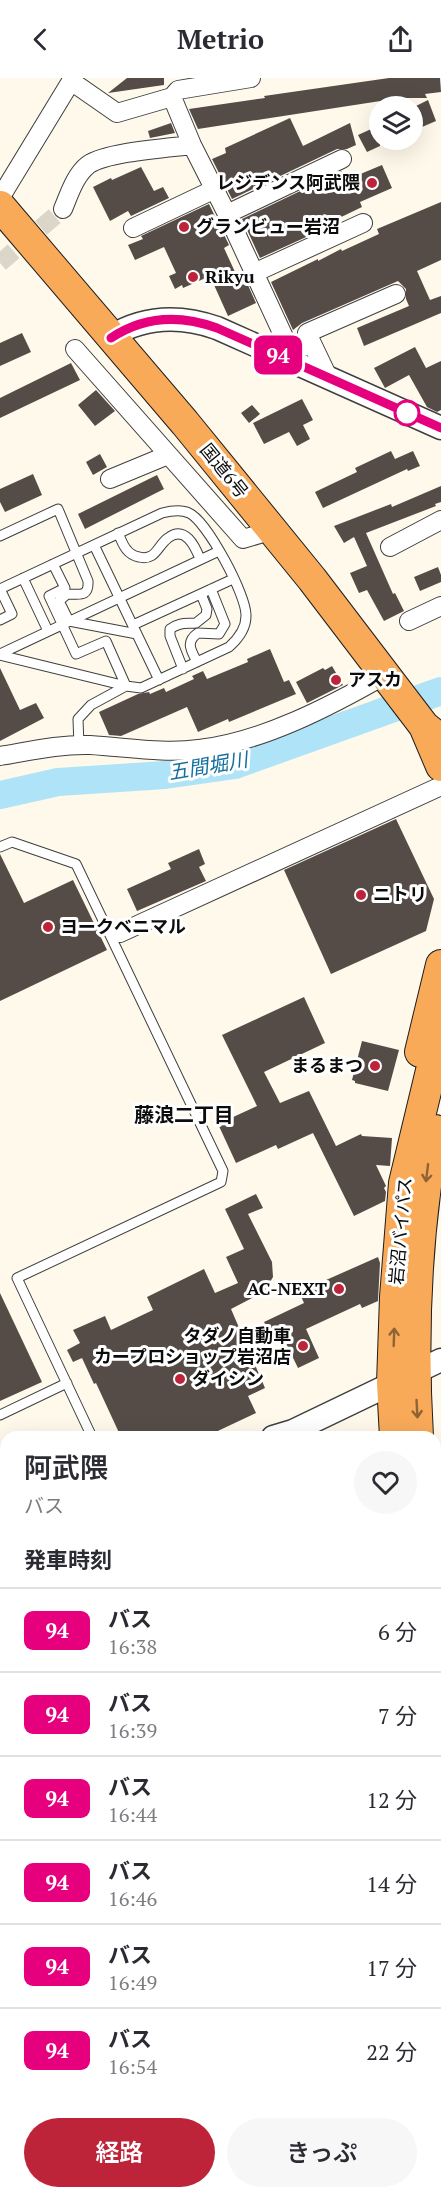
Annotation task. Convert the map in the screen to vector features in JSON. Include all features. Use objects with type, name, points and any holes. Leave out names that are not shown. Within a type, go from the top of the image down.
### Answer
[{"type":"highway","name":"国道6号","points":[[0,206],[184,423],[312,579],[432,733],[441,766]]},
{"type":"highway","points":[[407,1166],[421,1049],[441,965]]},
{"type":"highway","name":"岩沼バイパス","points":[[397,1431],[416,1372],[395,1297],[407,1166],[441,1029]]},
{"type":"highway","name":"岩沼バイパス","points":[[418,1431],[416,1372],[421,1232],[429,1163],[441,1095]]},
{"type":"street","points":[[0,198],[72,79],[117,113],[172,97],[178,90],[251,78]]},
{"type":"street","points":[[172,97],[192,145],[227,214],[290,350],[312,345]]},
{"type":"street","points":[[63,209],[76,181],[87,166],[103,158],[192,145]]},
{"type":"street","points":[[227,214],[342,159]]},
{"type":"street","points":[[133,228],[214,189]]},
{"type":"street","points":[[254,273],[363,223]]},
{"type":"street","points":[[328,377],[308,333],[396,294]]},
{"type":"street","points":[[111,338],[133,325],[148,321],[172,319],[197,321],[441,428]]},
{"type":"street","points":[[75,349],[243,539],[273,530]]},
{"type":"street","points":[[110,479],[168,455]]},
{"type":"street","points":[[390,547],[441,520]]},
{"type":"street","points":[[409,621],[441,606]]},
{"type":"street","points":[[0,756],[51,747],[79,746],[142,750],[199,750],[277,729],[390,682]]},
{"type":"street","points":[[120,933],[441,786]]},
{"type":"street","points":[[293,1431],[416,1372]]},
{"type":"lane","points":[[0,536],[58,509],[88,580],[88,588],[84,594],[80,596],[66,594],[59,601],[76,654],[106,641],[126,686]]},
{"type":"lane","points":[[0,620],[12,614],[0,589],[118,533],[173,510],[188,512],[200,520],[214,538],[244,603],[247,616],[238,639],[229,647],[141,688],[0,654]]},
{"type":"lane","points":[[118,533],[127,551],[133,556],[144,558],[152,556],[165,539],[177,534],[184,535],[194,543],[200,559]]},
{"type":"lane","points":[[94,544],[159,680]]},
{"type":"lane","points":[[0,654],[219,550]]},
{"type":"lane","points":[[53,564],[65,588],[49,596],[66,623]]},
{"type":"lane","points":[[23,578],[32,607],[48,631]]},
{"type":"lane","points":[[66,623],[135,629],[233,579]]},
{"type":"lane","points":[[197,662],[189,645],[190,641],[198,633],[213,636],[219,634],[225,624],[211,589]]},
{"type":"lane","points":[[183,669],[170,636],[170,629],[176,624],[196,623],[206,615],[207,609],[201,594]]},
{"type":"lane","points":[[79,746],[78,719],[91,705],[126,686]]},
{"type":"lane","points":[[0,847],[12,842],[76,864],[223,1171],[221,1182],[17,1278],[89,1431]]},
{"type":"lane","points":[[0,1415],[67,1383]]},
{"type":"building","points":[[127,78],[164,78],[164,85],[108,93]]},
{"type":"building","points":[[389,78],[440,78],[441,92],[425,94],[427,98],[423,96],[369,96],[369,103],[198,129],[189,109],[265,98],[264,96]]},
{"type":"building","points":[[428,100],[436,121],[423,127],[423,102]]},
{"type":"building","points":[[290,118],[303,146],[350,123],[356,145],[347,149],[337,149],[232,199],[212,159],[226,153],[225,148]]},
{"type":"building","points":[[171,123],[175,133],[150,138],[148,131]]},
{"type":"building","points":[[369,130],[369,150],[371,150],[367,152],[358,135]]},
{"type":"building","points":[[382,165],[392,188],[360,202],[362,207],[335,220],[337,223],[260,258],[242,219],[342,171],[346,180]]},
{"type":"building","points":[[141,167],[154,191],[163,187],[169,198],[131,216],[128,211],[110,221],[93,187]]},
{"type":"building","points":[[441,202],[441,260],[417,271],[430,300],[441,296],[441,313],[364,346],[357,328],[409,306],[406,289],[398,281],[302,323],[293,330],[271,282],[318,259],[318,261],[379,234],[377,229]]},
{"type":"building","points":[[209,204],[229,245],[224,248],[241,285],[247,283],[256,303],[228,316],[210,276],[183,288],[182,285],[175,289],[169,276],[176,273],[164,247],[135,260],[128,245],[143,239],[141,236]]},
{"type":"building","points":[[22,333],[31,352],[0,366],[0,343]]},
{"type":"building","points":[[415,347],[426,368],[441,361],[441,410],[437,412],[427,407],[409,375],[385,388],[374,368]]},
{"type":"building","points":[[71,363],[80,380],[0,418],[0,398]]},
{"type":"building","points":[[96,390],[115,411],[95,426],[78,405]]},
{"type":"building","points":[[302,399],[313,420],[303,425],[310,439],[297,446],[289,432],[264,444],[253,423]]},
{"type":"building","points":[[252,405],[260,414],[249,423],[241,413]]},
{"type":"building","points":[[391,451],[395,459],[413,451],[420,466],[408,471],[407,469],[323,508],[315,492],[357,472],[355,468]]},
{"type":"building","points":[[100,454],[107,467],[93,475],[86,462]]},
{"type":"building","points":[[33,474],[42,495],[5,512],[0,502],[0,489]]},
{"type":"building","points":[[157,475],[164,489],[85,529],[78,514]]},
{"type":"building","points":[[441,486],[441,502],[435,504],[436,506],[366,533],[393,594],[395,593],[404,611],[384,621],[367,590],[359,593],[350,573],[367,566],[354,537],[344,543],[334,526],[391,504],[392,507]]},
{"type":"building","points":[[438,567],[441,582],[420,591],[414,577]]},
{"type":"building","points":[[270,649],[284,682],[289,680],[296,694],[229,722],[228,719],[198,732],[187,707],[121,736],[109,735],[99,712],[138,694],[149,692],[150,694],[164,688],[166,692],[194,679],[192,676],[203,671],[207,679],[248,662],[247,659]]},
{"type":"building","points":[[332,666],[343,685],[307,703],[296,682],[323,668],[325,670]]},
{"type":"building","points":[[0,668],[20,710],[36,703],[44,718],[0,741]]},
{"type":"building","points":[[396,819],[434,899],[426,931],[331,974],[284,870]]},
{"type":"building","points":[[199,849],[205,864],[199,867],[206,881],[137,911],[127,889],[171,869],[168,863]]},
{"type":"building","name":"ヨークベニマル","points":[[0,854],[24,903],[73,880],[107,950],[0,1001]]},
{"type":"building","points":[[304,997],[325,1043],[264,1072],[280,1103],[309,1091],[336,1146],[361,1134],[362,1136],[392,1138],[390,1166],[376,1165],[386,1186],[384,1188],[385,1201],[354,1216],[313,1133],[278,1149],[276,1145],[236,1163],[218,1124],[257,1106],[222,1035]]},
{"type":"building","points":[[362,1041],[399,1050],[388,1091],[355,1083],[352,1080]]},
{"type":"building","points":[[256,1194],[263,1208],[248,1214],[272,1262],[273,1277],[264,1292],[231,1309],[265,1388],[248,1396],[256,1413],[218,1431],[118,1431],[82,1358],[73,1362],[67,1350],[80,1343],[73,1330],[105,1316],[111,1330],[153,1310],[147,1297],[204,1269],[215,1293],[238,1283],[226,1257],[244,1249],[225,1209]]},
{"type":"building","points":[[378,1257],[380,1263],[378,1301],[362,1308],[360,1304],[306,1329],[319,1358],[298,1368],[283,1337],[273,1342],[264,1322],[304,1303],[299,1292]]},
{"type":"building","points":[[0,1293],[42,1382],[0,1401]]},
{"type":"waterway","name":"五間堀川","points":[[0,795],[58,782],[165,775],[235,765],[441,691]]},
{"type":"tunnel","points":[[0,263],[63,209]]},
{"type":"bus line","name":"94","points":[[111,338],[122,330],[148,321],[172,319],[197,321],[441,428]]},
{"type":"place","name":"レジデンス阿武隈","points":[[372,183]]},
{"type":"place","name":"グランビュー岩沼","points":[[184,227]]},
{"type":"place","name":"Rikyu","points":[[193,277]]},
{"type":"place","name":"アスカ","points":[[336,680]]},
{"type":"place","name":"ニトリ","points":[[361,895]]},
{"type":"place","name":"ヨークベニマル","points":[[48,927]]},
{"type":"place","name":"まるまつ","points":[[375,1066]]},
{"type":"place","name":"AC-NEXT","points":[[339,1289]]},
{"type":"place","name":"タダノ自動車 カープロショップ岩沼店","points":[[303,1346]]},
{"type":"place","name":"ダイシン","points":[[180,1379]]},
{"type":"district","name":"藤浪二丁目","points":[[184,1115]]}]
